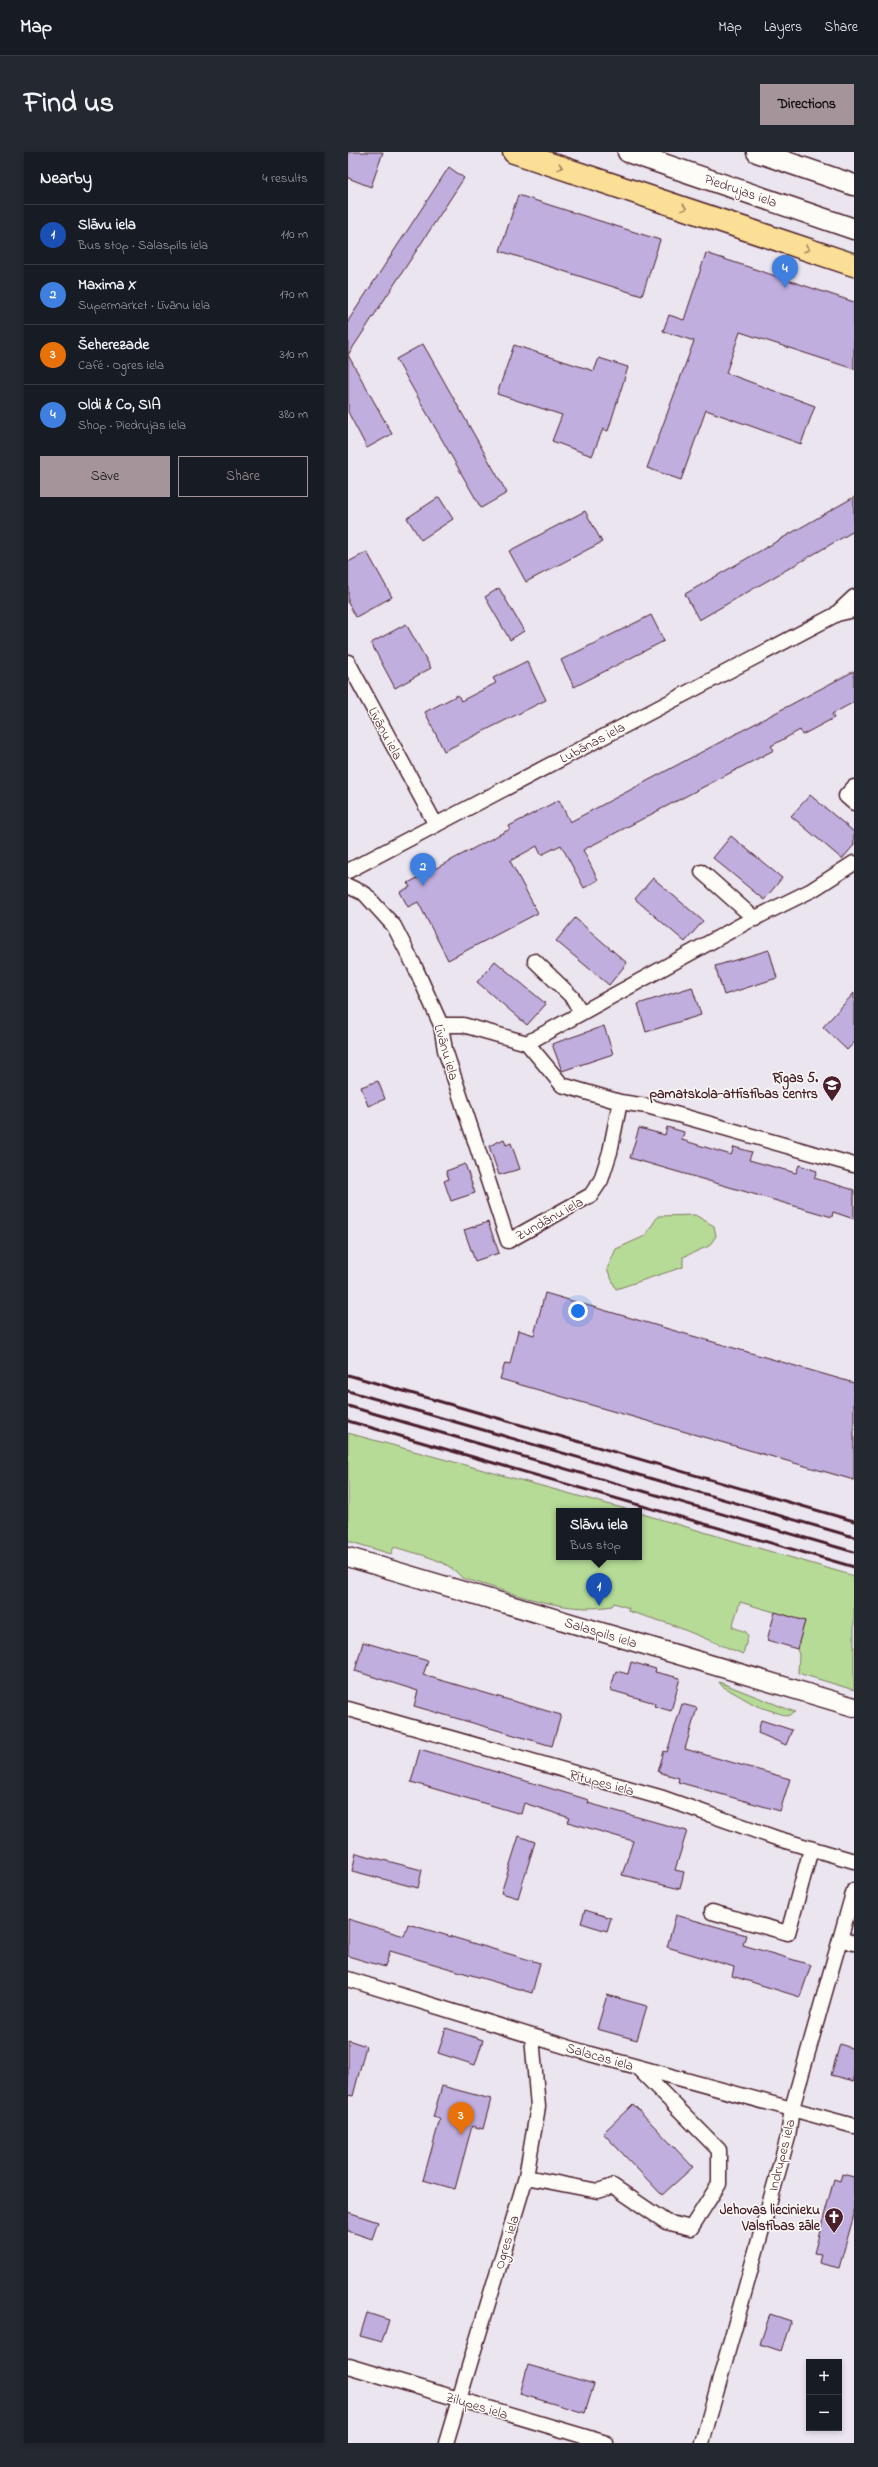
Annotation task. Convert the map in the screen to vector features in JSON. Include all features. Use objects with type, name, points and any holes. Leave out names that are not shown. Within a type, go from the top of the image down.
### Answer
[{"type":"main road","points":[[514,152],[854,265]]},
{"type":"main road","name":"Piedrujas iela","points":[[628,152],[854,229]]},
{"type":"main road","points":[[757,152],[854,185]]},
{"type":"street","name":"Lubānas iela","points":[[837,614],[854,597]]},
{"type":"street","name":"Lubānas iela","points":[[348,871],[837,614],[854,610]]},
{"type":"street","name":"Līvānu iela","points":[[348,662],[436,825]]},
{"type":"street","points":[[854,787],[846,796],[854,803]]},
{"type":"street","points":[[527,1043],[581,1012],[754,919],[812,890],[854,863]]},
{"type":"street","points":[[702,872],[754,919]]},
{"type":"street","name":"Līvānu iela","points":[[348,886],[366,894],[394,926],[415,966],[441,1025],[445,1050],[508,1241]]},
{"type":"street","points":[[535,961],[572,997],[581,1012]]},
{"type":"street","points":[[441,1025],[463,1025],[527,1043],[562,1085],[620,1102],[647,1106],[854,1165]]},
{"type":"street","name":"Zundānu iela","points":[[508,1241],[591,1195],[603,1173],[620,1102]]},
{"type":"street","name":"Salaspils iela","points":[[348,1557],[854,1707]]},
{"type":"street","name":"Rītupes iela","points":[[348,1709],[663,1798],[811,1849],[854,1861]]},
{"type":"street","points":[[712,1912],[788,1933],[811,1849]]},
{"type":"street","name":"Indrupes iela","points":[[702,2443],[788,2137],[792,2108],[854,1890]]},
{"type":"street","points":[[840,1939],[854,1943]]},
{"type":"street","name":"Salacas iela","points":[[348,1979],[637,2067],[854,2126]]},
{"type":"street","name":"Ogres iela","points":[[446,2443],[526,2177],[538,2107],[532,2036]]},
{"type":"street","points":[[526,2177],[598,2192],[613,2186],[666,2222],[691,2228],[719,2184],[719,2150],[637,2067]]},
{"type":"street","name":"Zilupes iela","points":[[348,2366],[606,2443]]},
{"type":"green space","points":[[695,1215],[714,1226],[716,1236],[709,1246],[683,1257],[683,1267],[616,1289],[607,1269],[616,1249],[645,1236],[658,1216]]},
{"type":"green space","points":[[348,1433],[622,1508],[556,1508],[556,1560],[642,1560],[642,1514],[854,1576],[854,1690],[798,1673],[799,1655],[797,1649],[805,1621],[740,1602],[732,1627],[746,1632],[748,1636],[743,1654],[670,1624],[628,1611],[629,1608],[614,1603],[612,1606],[593,1608],[555,1605],[462,1578],[448,1566],[439,1561],[421,1555],[394,1547],[391,1554],[348,1541]]},
{"type":"green space","points":[[719,1682],[795,1712],[787,1716],[757,1706],[722,1686]]},
{"type":"building","points":[[348,152],[383,152],[371,187],[348,178]]},
{"type":"building","points":[[449,167],[464,178],[348,355],[348,321]]},
{"type":"building","points":[[518,195],[660,240],[642,296],[500,251]]},
{"type":"building","points":[[706,253],[854,302],[854,369],[740,332],[726,373],[815,406],[801,444],[706,410],[681,480],[647,468],[694,341],[663,331],[669,315],[684,320]]},
{"type":"building","points":[[423,344],[507,493],[481,508],[396,359]]},
{"type":"building","points":[[514,345],[594,371],[599,358],[628,367],[608,431],[603,429],[592,456],[552,441],[562,415],[497,394]]},
{"type":"building","points":[[348,355],[392,434],[367,448],[348,412]]},
{"type":"building","points":[[439,497],[453,519],[421,540],[407,518]]},
{"type":"building","points":[[854,497],[854,531],[699,620],[685,594]]},
{"type":"building","points":[[585,511],[602,542],[526,582],[509,551]]},
{"type":"building","points":[[367,552],[392,597],[356,617],[348,603],[348,562]]},
{"type":"building","points":[[499,588],[524,631],[510,640],[485,597]]},
{"type":"building","points":[[651,615],[664,641],[574,687],[561,660]]},
{"type":"building","points":[[406,624],[431,668],[395,688],[371,643]]},
{"type":"building","points":[[527,661],[546,700],[444,751],[425,712],[458,695],[461,701],[496,683],[493,678]]},
{"type":"building","points":[[854,671],[854,702],[832,714],[834,718],[802,735],[800,730],[771,746],[774,750],[583,850],[598,880],[584,888],[561,845],[541,855],[537,846],[510,861],[538,913],[448,960],[418,902],[408,907],[400,892],[410,887],[408,883],[510,829],[509,826],[559,800],[570,822]]},
{"type":"building","points":[[810,795],[854,832],[854,845],[842,859],[791,816]]},
{"type":"building","points":[[731,836],[782,878],[764,900],[713,858]]},
{"type":"building","points":[[653,878],[703,921],[685,942],[635,899]]},
{"type":"building","points":[[575,918],[627,963],[609,985],[556,941]]},
{"type":"building","points":[[769,950],[777,978],[724,995],[715,966]]},
{"type":"building","points":[[495,961],[546,1004],[527,1025],[477,982]]},
{"type":"building","points":[[692,987],[701,1015],[646,1032],[638,1004]]},
{"type":"building","points":[[854,993],[854,1043],[847,1050],[823,1027]]},
{"type":"building","points":[[604,1026],[613,1054],[562,1071],[552,1044]]},
{"type":"building","points":[[378,1081],[385,1099],[368,1106],[361,1087]]},
{"type":"building","points":[[667,1127],[684,1132],[682,1140],[731,1155],[734,1147],[752,1152],[749,1160],[796,1173],[799,1165],[817,1171],[814,1178],[854,1190],[854,1219],[833,1212],[832,1217],[630,1158],[639,1128],[665,1135]]},
{"type":"building","points":[[504,1139],[506,1145],[511,1143],[520,1169],[499,1175],[489,1146]]},
{"type":"building","points":[[465,1164],[475,1193],[451,1201],[444,1181],[449,1179],[446,1171]]},
{"type":"building","points":[[488,1222],[499,1253],[475,1261],[464,1230]]},
{"type":"building","points":[[545,1293],[854,1383],[854,1480],[500,1379],[505,1363],[510,1364],[518,1330],[534,1335]]},
{"type":"building","points":[[775,1612],[805,1621],[797,1649],[767,1640]]},
{"type":"building","points":[[363,1642],[428,1661],[423,1675],[561,1715],[552,1746],[414,1706],[418,1691],[355,1671]]},
{"type":"building","points":[[631,1662],[656,1669],[655,1672],[680,1678],[671,1711],[654,1706],[655,1703],[610,1690],[616,1671],[628,1674]]},
{"type":"building","points":[[682,1704],[697,1708],[685,1749],[790,1779],[780,1811],[678,1782],[679,1778],[658,1772],[664,1751],[667,1752]]},
{"type":"building","points":[[761,1720],[792,1730],[786,1745],[758,1733]]},
{"type":"building","points":[[420,1749],[589,1800],[588,1803],[687,1831],[675,1870],[684,1872],[680,1889],[622,1875],[633,1841],[568,1822],[570,1818],[524,1803],[521,1814],[411,1782]]},
{"type":"building","points":[[519,1836],[535,1842],[518,1898],[501,1893]]},
{"type":"building","points":[[356,1853],[422,1870],[418,1888],[352,1871]]},
{"type":"building","points":[[585,1910],[611,1918],[607,1931],[581,1923]]},
{"type":"building","points":[[676,1915],[746,1935],[743,1945],[811,1965],[800,1997],[732,1976],[734,1967],[667,1947]]},
{"type":"building","points":[[348,1919],[404,1936],[408,1924],[540,1963],[532,1993],[390,1951],[385,1967],[348,1956]]},
{"type":"building","points":[[607,1995],[647,2006],[637,2040],[597,2029]]},
{"type":"building","points":[[446,2028],[483,2040],[475,2065],[438,2053]]},
{"type":"building","points":[[348,2040],[366,2046],[353,2096],[348,2095]]},
{"type":"building","points":[[840,2044],[854,2049],[854,2081],[831,2075]]},
{"type":"building","points":[[442,2086],[491,2099],[483,2129],[472,2126],[455,2189],[423,2180],[440,2119],[433,2117]]},
{"type":"building","points":[[633,2104],[693,2167],[662,2195],[603,2133]]},
{"type":"building","name":"Jehovas liecinieku Valstības zāle","points":[[842,2174],[854,2177],[854,2215],[839,2268],[819,2263],[821,2254],[814,2253],[834,2179],[840,2181]]},
{"type":"building","points":[[348,2212],[378,2222],[372,2239],[348,2231]]},
{"type":"building","points":[[367,2313],[389,2320],[382,2342],[360,2336]]},
{"type":"building","points":[[770,2314],[791,2321],[781,2351],[760,2344]]},
{"type":"building","points":[[528,2365],[594,2384],[585,2413],[520,2394]]},
{"type":"railway","points":[[348,1375],[854,1521]]},
{"type":"railway","points":[[348,1391],[854,1537]]},
{"type":"railway","points":[[348,1406],[854,1552]]},
{"type":"railway","points":[[348,1421],[854,1567]]},
{"type":"place","name":"Oldi & Co, SIA","points":[[785,288]]},
{"type":"place","name":"Maxima X","points":[[423,886]]},
{"type":"place","name":"Rīgas 5. pamatskola-attīstības centrs","points":[[832,1102]]},
{"type":"place","name":"Slāvu iela","points":[[599,1606]]},
{"type":"place","name":"Šeherezade","points":[[461,2135]]},
{"type":"place","name":"Jehovas liecinieku Valstības zāle","points":[[834,2234]]}]
